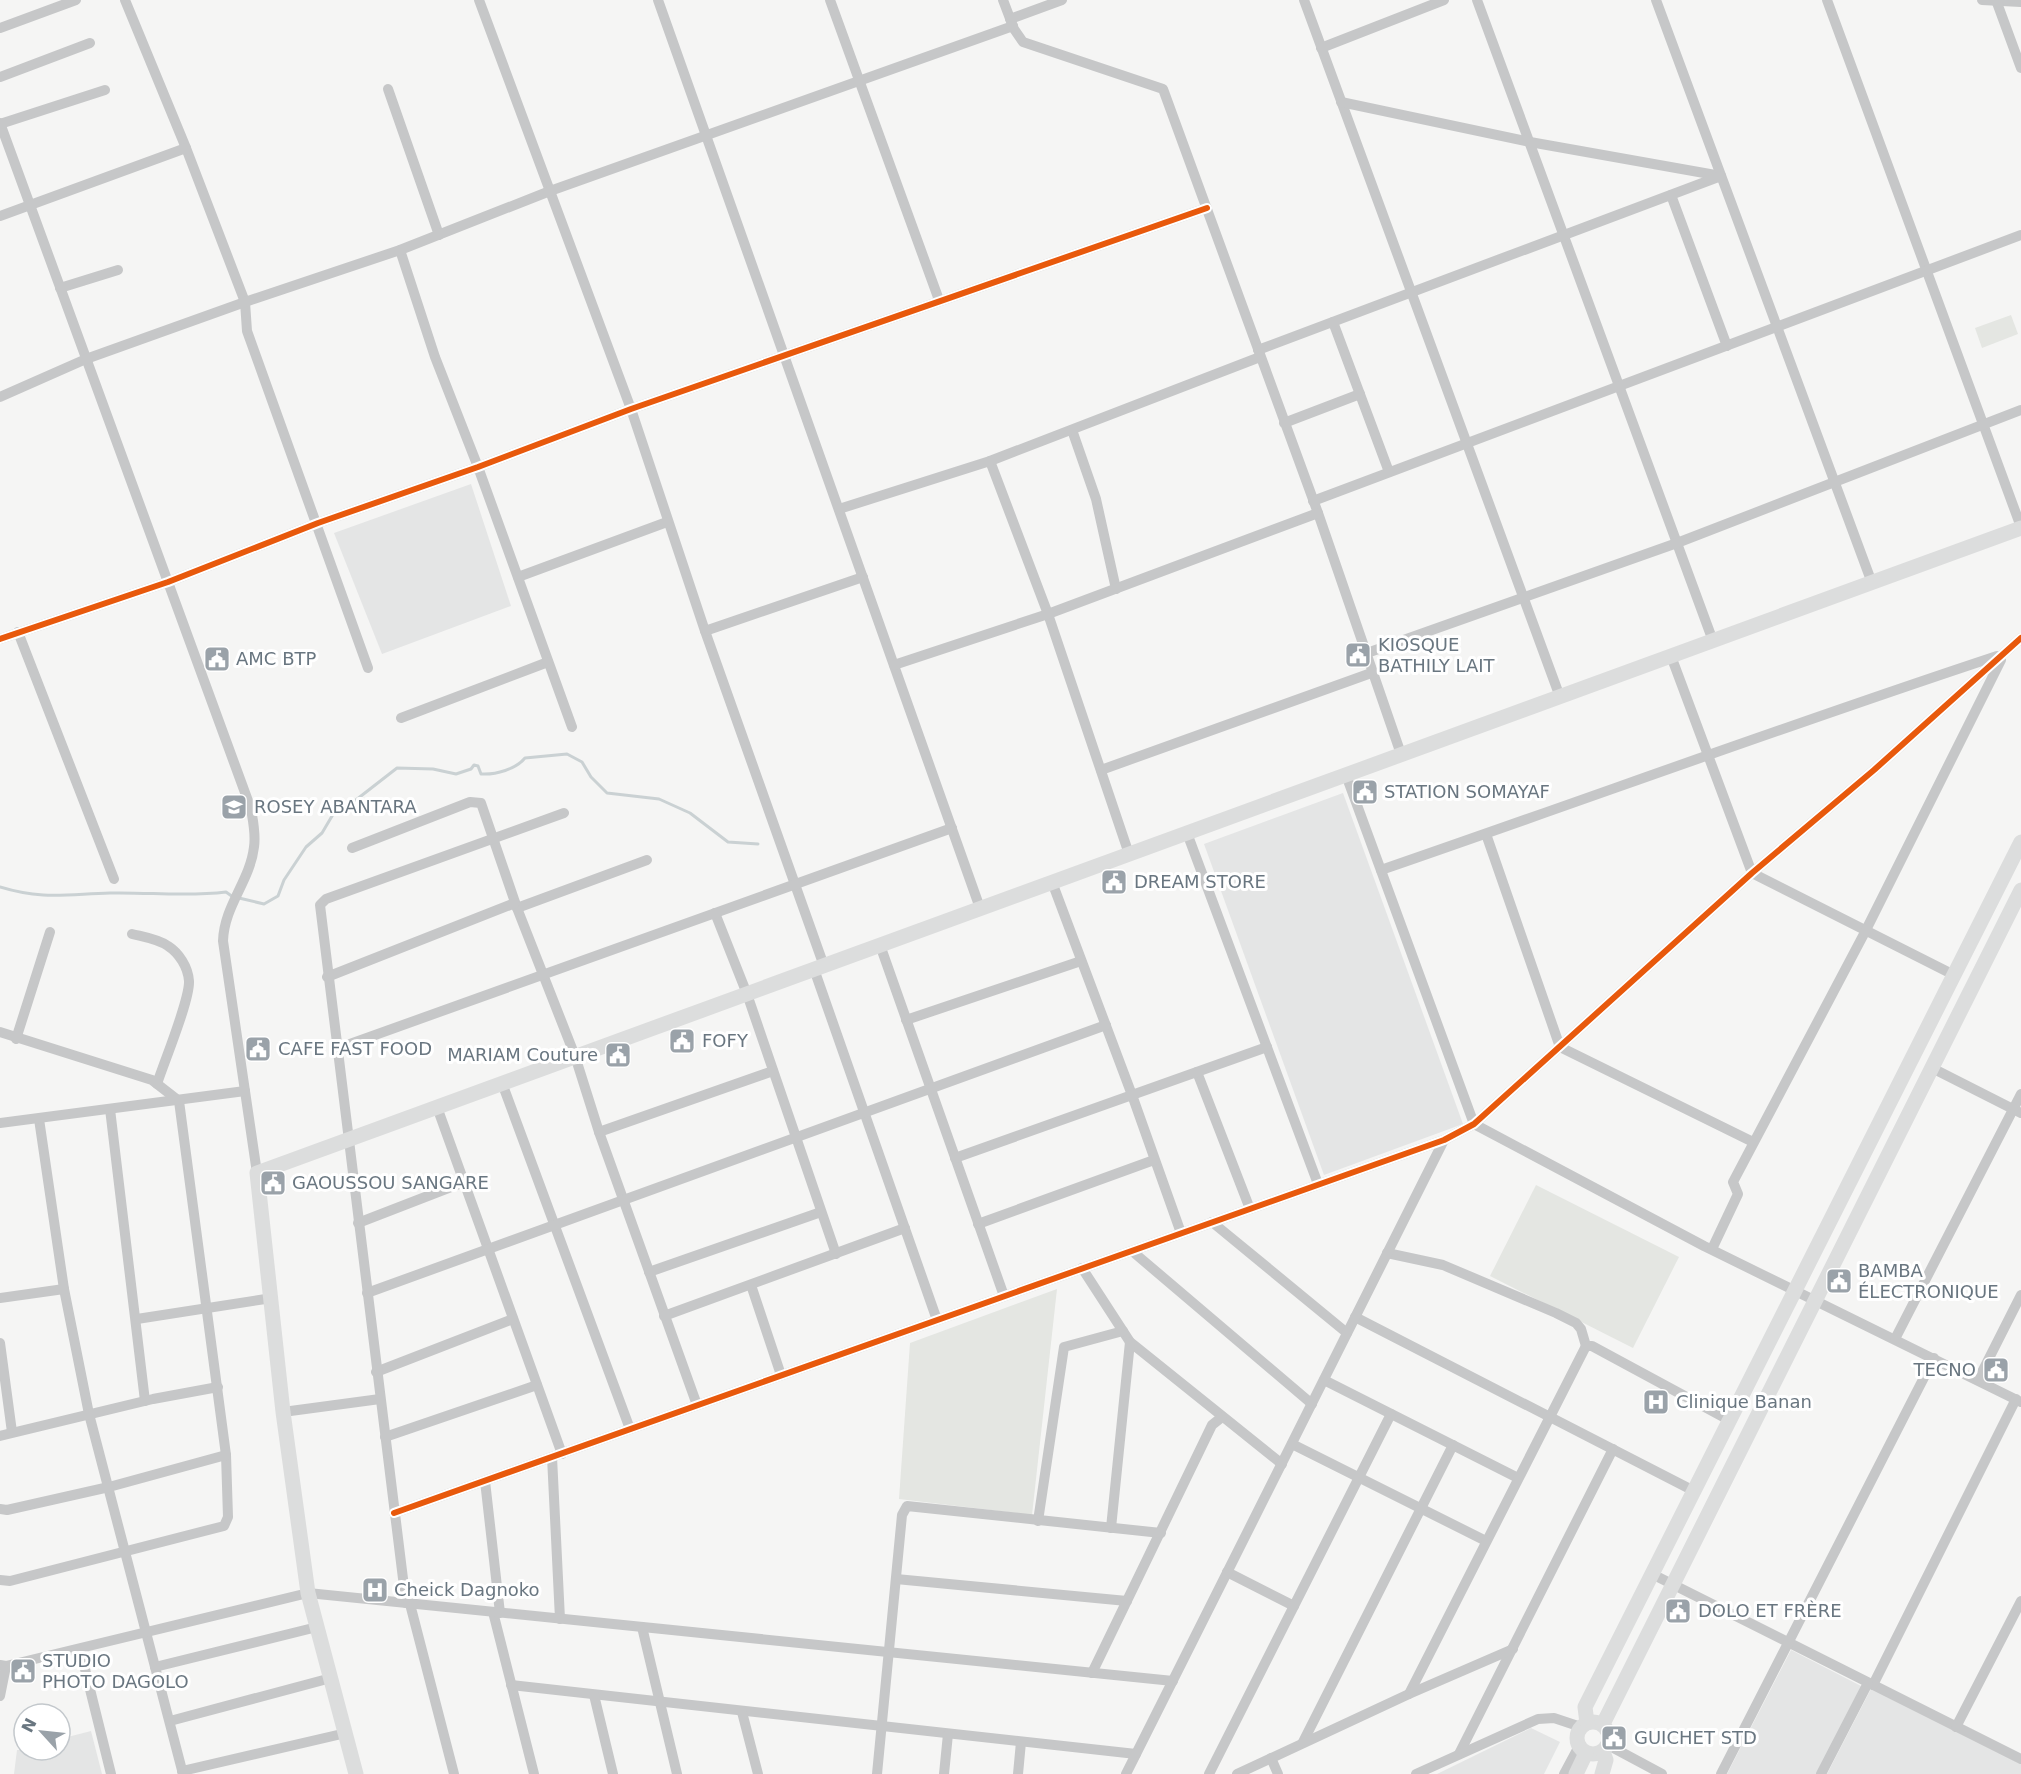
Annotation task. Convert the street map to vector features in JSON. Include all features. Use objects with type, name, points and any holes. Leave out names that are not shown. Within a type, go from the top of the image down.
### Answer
[{"type":"main road","points":[[356,1774],[308,1593],[283,1412],[257,1173],[2021,528]]},
{"type":"main road","points":[[1605,1748],[1594,1755],[1583,1749],[1577,1736],[1584,1725],[1584,1707],[2021,842]]},
{"type":"main road","points":[[1603,1724],[2021,890]]},
{"type":"main road","points":[[1584,1725],[1595,1721],[1603,1724],[1608,1731],[1602,1774]]},
{"type":"main road","points":[[1576,1774],[1583,1749]]},
{"type":"street","points":[[0,28],[76,0]]},
{"type":"street","points":[[124,0],[186,148],[244,302],[247,331],[318,523],[368,668]]},
{"type":"street","points":[[479,0],[631,409],[667,522],[795,884],[865,1113],[937,1320]]},
{"type":"street","points":[[658,0],[980,908]]},
{"type":"street","points":[[830,0],[939,300]]},
{"type":"street","points":[[1003,0],[1011,22],[1023,42],[1163,89],[1318,513],[1401,754]]},
{"type":"street","points":[[0,397],[86,359],[244,302],[400,250],[550,191],[859,80],[1062,0]]},
{"type":"street","points":[[1304,0],[1560,697]]},
{"type":"street","points":[[1321,48],[1444,0]]},
{"type":"street","points":[[1477,0],[1713,641]]},
{"type":"street","points":[[1656,0],[1872,583]]},
{"type":"street","points":[[1827,0],[2021,528]]},
{"type":"street","points":[[1982,0],[2021,2]]},
{"type":"street","points":[[1996,1],[2020,65]]},
{"type":"street","points":[[0,77],[90,43]]},
{"type":"street","points":[[388,89],[439,235]]},
{"type":"street","points":[[105,90],[0,124],[251,809],[254,849],[227,913],[224,942],[257,1173]]},
{"type":"street","points":[[1341,102],[1530,142],[1721,176]]},
{"type":"street","points":[[0,216],[186,148]]},
{"type":"street","points":[[839,509],[990,461],[1072,430],[1333,322],[1721,176]]},
{"type":"street","points":[[1671,195],[1726,346]]},
{"type":"street","points":[[0,639],[168,582],[318,523],[478,467],[631,409],[1207,208]]},
{"type":"street","points":[[1313,501],[2021,236]]},
{"type":"street","points":[[400,250],[435,357],[478,467],[572,728]]},
{"type":"street","points":[[60,288],[118,270]]},
{"type":"street","points":[[1333,322],[1389,472]]},
{"type":"street","points":[[1284,423],[1360,394]]},
{"type":"street","points":[[1367,653],[1524,600],[2021,410]]},
{"type":"street","points":[[1072,430],[1096,499],[1116,589]]},
{"type":"street","points":[[990,461],[1048,614],[1129,854]]},
{"type":"street","points":[[894,665],[1048,614],[1318,513]]},
{"type":"street","points":[[518,577],[667,522]]},
{"type":"street","points":[[705,632],[863,577]]},
{"type":"street","points":[[18,632],[114,879]]},
{"type":"street","points":[[394,1513],[1444,1140],[1474,1124],[1752,873],[2021,638]]},
{"type":"street","points":[[1381,870],[1708,757],[1850,705],[2003,654]]},
{"type":"street","points":[[1712,1249],[1738,1194],[1733,1182],[1865,932],[2003,654]]},
{"type":"street","points":[[1671,656],[1752,873],[1954,975]]},
{"type":"street","points":[[401,718],[548,662]]},
{"type":"street","points":[[1101,771],[1374,672]]},
{"type":"street","points":[[1346,775],[1474,1124],[1712,1249],[1796,1288],[2019,1401],[1871,1684],[1821,1774]]},
{"type":"street","points":[[351,848],[476,801],[481,803],[516,905],[575,1056],[599,1132],[697,1405]]},
{"type":"street","points":[[454,1774],[408,1603],[394,1513],[319,915],[320,905],[326,899],[564,813]]},
{"type":"street","points":[[336,1049],[952,828]]},
{"type":"street","points":[[1187,833],[1318,1184]]},
{"type":"street","points":[[1486,834],[1560,1047],[1753,1142]]},
{"type":"street","points":[[327,977],[516,905],[647,860]]},
{"type":"street","points":[[1052,882],[1181,1233]]},
{"type":"street","points":[[715,913],[747,994],[836,1254]]},
{"type":"street","points":[[16,1039],[50,932]]},
{"type":"street","points":[[132,934],[161,941],[169,946],[185,966],[189,981],[187,998],[157,1084]]},
{"type":"street","points":[[880,945],[1004,1296]]},
{"type":"street","points":[[906,1020],[1082,961]]},
{"type":"street","points":[[367,1293],[1106,1025]]},
{"type":"street","points":[[0,1032],[16,1039],[152,1080],[179,1101],[205,1309],[218,1387],[226,1455],[228,1517],[224,1526],[10,1581],[0,1580]]},
{"type":"street","points":[[955,1158],[1267,1047]]},
{"type":"street","points":[[1932,1068],[2017,1111]]},
{"type":"street","points":[[599,1132],[773,1071]]},
{"type":"street","points":[[1197,1072],[1250,1209]]},
{"type":"street","points":[[502,1083],[630,1429]]},
{"type":"street","points":[[0,1123],[244,1091]]},
{"type":"street","points":[[1895,1339],[2017,1111],[2021,1094]]},
{"type":"street","points":[[437,1107],[537,1385],[557,1455],[560,1619]]},
{"type":"street","points":[[110,1109],[137,1319],[145,1401]]},
{"type":"street","points":[[39,1119],[64,1289],[90,1414],[183,1772],[346,1733]]},
{"type":"street","points":[[1126,1774],[1444,1140]]},
{"type":"street","points":[[978,1224],[1154,1160]]},
{"type":"street","points":[[358,1222],[464,1182]]},
{"type":"street","points":[[649,1272],[821,1212]]},
{"type":"street","points":[[1212,1222],[1347,1333]]},
{"type":"street","points":[[664,1316],[905,1228]]},
{"type":"street","points":[[1132,1251],[1312,1404]]},
{"type":"street","points":[[1387,1253],[1443,1265],[1556,1313],[1576,1323],[1581,1329],[1586,1346],[1548,1416],[1409,1694]]},
{"type":"street","points":[[1082,1268],[1130,1342],[1282,1464]]},
{"type":"street","points":[[751,1285],[781,1375]]},
{"type":"street","points":[[0,1298],[64,1289]]},
{"type":"street","points":[[1978,1380],[2021,1295]]},
{"type":"street","points":[[137,1319],[272,1298]]},
{"type":"street","points":[[1355,1317],[1694,1491]]},
{"type":"street","points":[[376,1372],[513,1319]]},
{"type":"street","points":[[1038,1521],[1064,1347],[1123,1331]]},
{"type":"street","points":[[1111,1528],[1130,1342]]},
{"type":"street","points":[[0,1343],[12,1432]]},
{"type":"street","points":[[1586,1346],[1592,1346],[1729,1420]]},
{"type":"street","points":[[1721,1774],[1934,1358]]},
{"type":"street","points":[[1324,1380],[1518,1478]]},
{"type":"street","points":[[385,1437],[537,1385]]},
{"type":"street","points":[[0,1436],[145,1401],[218,1387]]},
{"type":"street","points":[[283,1412],[380,1399]]},
{"type":"street","points":[[1209,1774],[1390,1414]]},
{"type":"street","points":[[1092,1673],[1212,1425],[1222,1417]]},
{"type":"street","points":[[1292,1444],[1486,1541]]},
{"type":"street","points":[[1304,1742],[1453,1445]]},
{"type":"street","points":[[1459,1754],[1614,1449]]},
{"type":"street","points":[[0,1509],[7,1510],[108,1487],[226,1455]]},
{"type":"street","points":[[485,1481],[497,1612],[511,1685],[534,1774]]},
{"type":"street","points":[[877,1774],[902,1515],[907,1506],[1161,1533]]},
{"type":"street","points":[[1227,1572],[1294,1606]]},
{"type":"street","points":[[1652,1574],[2021,1759]]},
{"type":"street","points":[[896,1579],[1127,1601]]},
{"type":"street","points":[[0,1696],[3,1666],[308,1593],[1173,1681]]},
{"type":"street","points":[[1956,1727],[2021,1601]]},
{"type":"street","points":[[155,1667],[317,1627]]},
{"type":"street","points":[[642,1627],[677,1774]]},
{"type":"street","points":[[80,1648],[111,1774]]},
{"type":"street","points":[[1237,1774],[1409,1694],[1513,1649]]},
{"type":"street","points":[[170,1721],[331,1678]]},
{"type":"street","points":[[511,1685],[882,1728],[1136,1754]]},
{"type":"street","points":[[594,1695],[613,1774]]},
{"type":"street","points":[[742,1712],[758,1774]]},
{"type":"street","points":[[1416,1774],[1545,1717],[1584,1725]]},
{"type":"street","points":[[944,1774],[948,1734]]},
{"type":"street","points":[[1018,1774],[1022,1742]]},
{"type":"street","points":[[1605,1748],[1662,1774]]},
{"type":"street","points":[[1564,1774],[1583,1749]]},
{"type":"street","points":[[1271,1758],[1278,1774]]},
{"type":"shaded area","points":[[2011,315],[2018,334],[1982,348],[1975,328]]},
{"type":"shaded area","points":[[471,484],[511,606],[382,654],[334,533]]},
{"type":"shaded area","points":[[1343,793],[1463,1124],[1324,1175],[1204,844]]},
{"type":"shaded area","points":[[1536,1185],[1679,1257],[1633,1348],[1490,1276]]},
{"type":"shaded area","points":[[1057,1289],[1032,1515],[899,1499],[910,1343]]},
{"type":"shaded area","points":[[1791,1650],[1865,1688],[1821,1774],[1727,1774]]},
{"type":"shaded area","points":[[1872,1687],[2021,1764],[2021,1774],[1827,1774]]},
{"type":"shaded area","points":[[1531,1728],[1560,1742],[1544,1774],[1437,1774]]},
{"type":"shaded area","points":[[91,1731],[102,1774],[14,1774],[16,1762],[72,1762],[72,1736]]},
{"type":"waterway","points":[[239,898],[264,904],[278,896],[284,880],[306,847],[322,833],[335,811],[352,803],[397,768],[433,769],[456,774],[471,769],[474,765],[478,766],[481,774],[487,774],[511,768],[525,758],[567,754],[582,762],[591,777],[607,793],[659,799],[690,813],[728,842],[758,844]]},
{"type":"waterway","points":[[0,887],[42,895],[226,892],[233,897]]},
{"type":"cycle path","points":[[0,639],[168,582],[318,523],[478,467],[631,409],[1207,208]]},
{"type":"cycle path","points":[[394,1513],[1444,1140],[1474,1124],[1752,873],[1874,770],[2021,638]]},
{"type":"place","name":"KIOSQUE BATHILY LAIT","points":[[1358,655]]},
{"type":"place","name":"AMC BTP","points":[[217,659]]},
{"type":"place","name":"STATION SOMAYAF","points":[[1365,792]]},
{"type":"place","name":"ROSEY ABANTARA","points":[[234,807]]},
{"type":"place","name":"DREAM STORE","points":[[1114,882]]},
{"type":"place","name":"FOFY","points":[[682,1041]]},
{"type":"place","name":"CAFE FAST FOOD","points":[[258,1049]]},
{"type":"place","name":"MARIAM Couture","points":[[618,1055]]},
{"type":"place","name":"GAOUSSOU SANGARE","points":[[273,1183]]},
{"type":"place","name":"BAMBA ÉLECTRONIQUE","points":[[1839,1281]]},
{"type":"place","name":"TECNO","points":[[1996,1370]]},
{"type":"place","name":"Clinique Banan","points":[[1656,1402]]},
{"type":"place","name":"Cheick Dagnoko","points":[[375,1590]]},
{"type":"place","name":"DOLO ET FRÈRE","points":[[1678,1611]]},
{"type":"place","name":"STUDIO PHOTO DAGOLO","points":[[23,1671]]},
{"type":"place","name":"GUICHET STD","points":[[1614,1738]]}]
